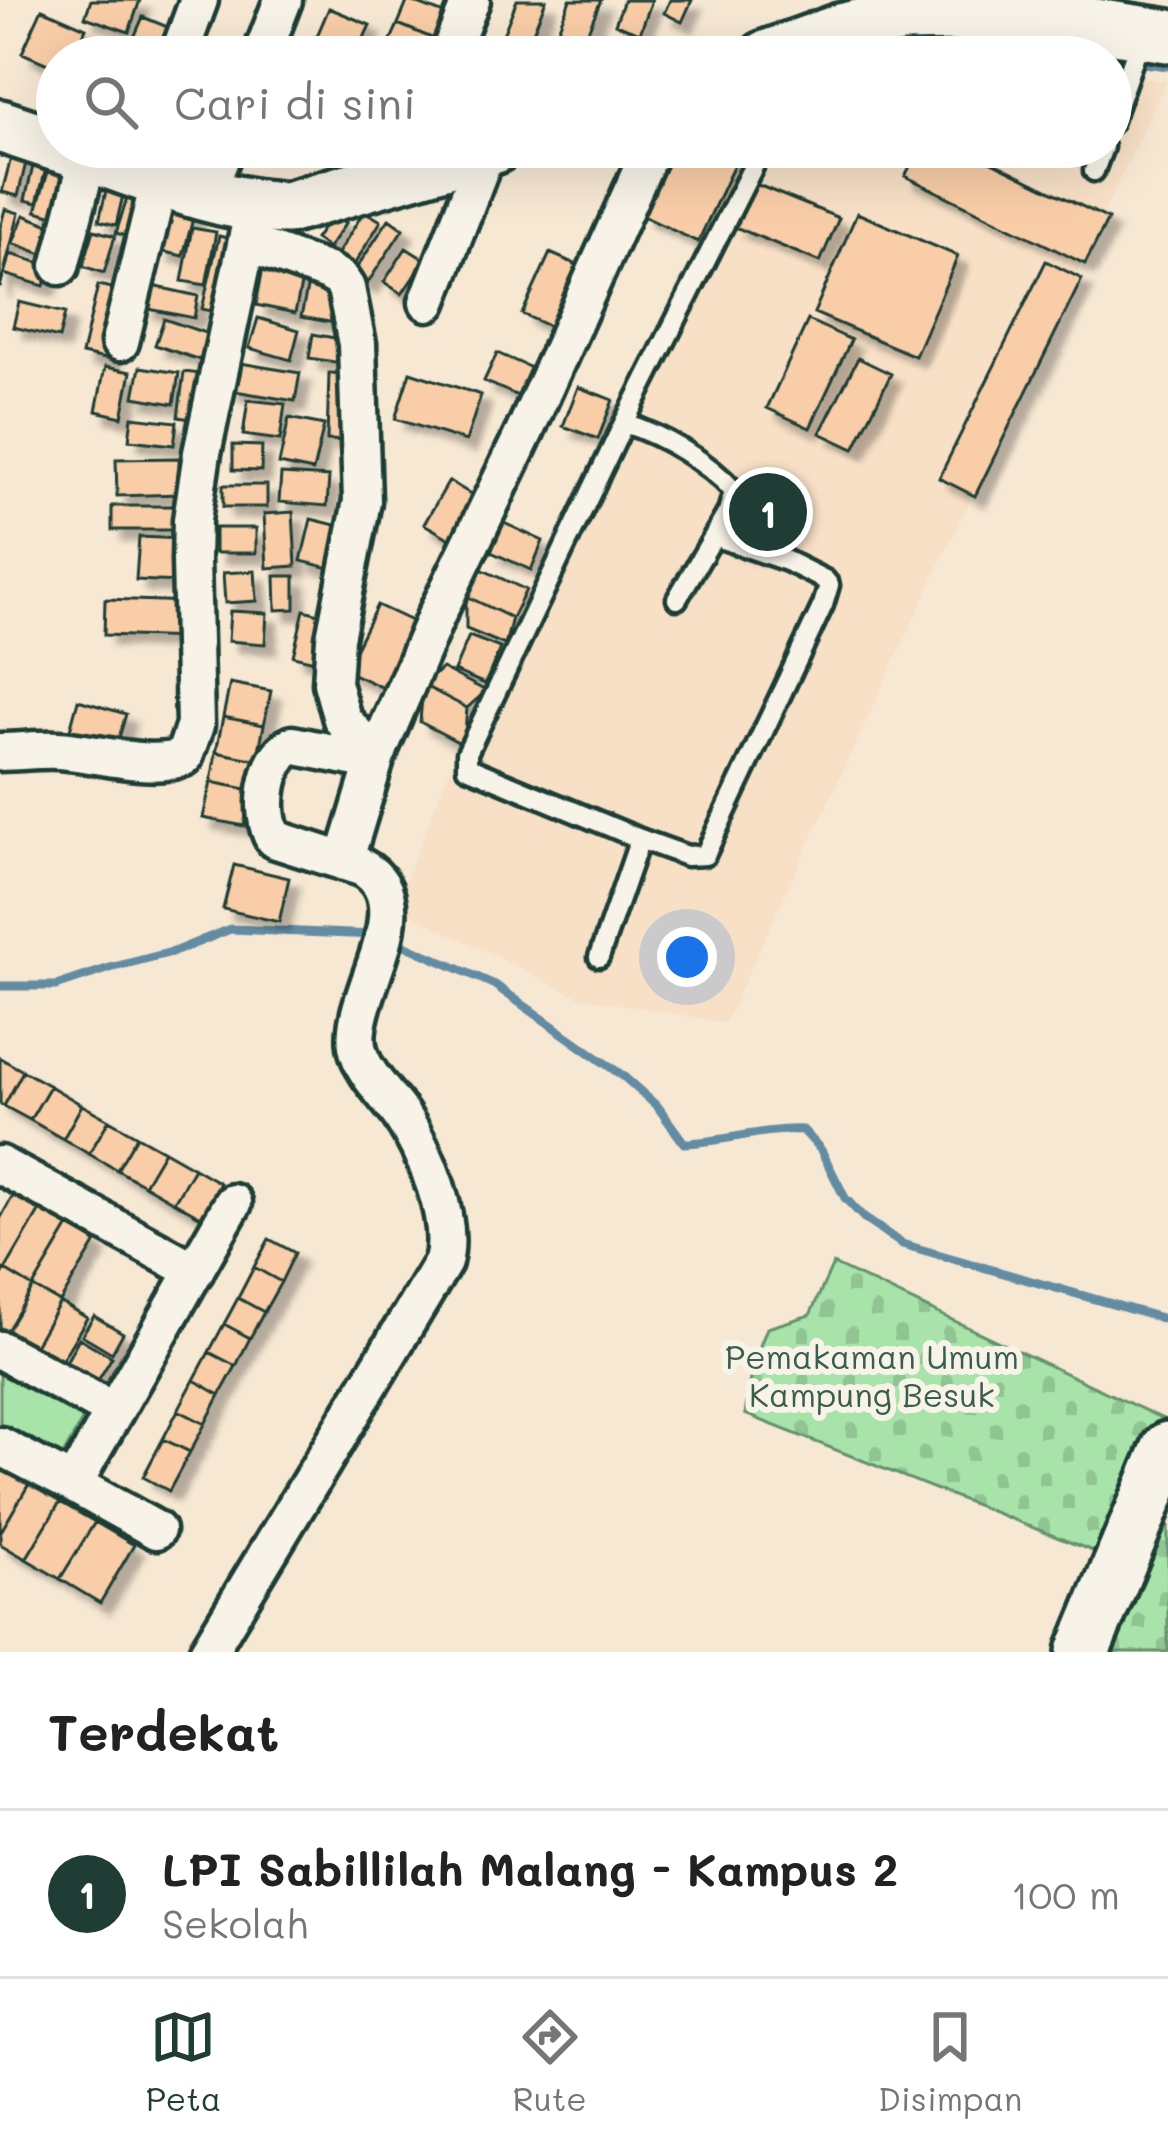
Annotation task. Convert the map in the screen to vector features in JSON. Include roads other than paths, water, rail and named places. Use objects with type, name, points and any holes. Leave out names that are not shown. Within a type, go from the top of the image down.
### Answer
[{"type":"street","points":[[186,36],[199,0]]},
{"type":"street","points":[[269,36],[283,0]]},
{"type":"street","points":[[456,36],[471,0]]},
{"type":"street","points":[[833,36],[909,8],[1049,19],[1107,36]]},
{"type":"street","points":[[0,126],[36,138]]},
{"type":"street","points":[[150,176],[287,208],[390,168]]},
{"type":"street","points":[[428,302],[480,168]]},
{"type":"street","points":[[344,862],[377,753],[643,168]]},
{"type":"street","points":[[60,266],[150,176]]},
{"type":"street","points":[[120,343],[150,176]]},
{"type":"street","points":[[0,752],[62,750],[176,760],[184,757],[195,725],[192,520],[202,452],[150,176]]},
{"type":"street","points":[[150,176],[328,272],[346,288],[357,344],[362,501],[335,638],[332,683],[342,719],[377,753]]},
{"type":"street","points":[[208,1652],[443,1262],[446,1245],[438,1196],[404,1120],[357,1048],[362,1003],[387,935],[386,901],[380,884],[368,871],[274,839],[267,823],[272,770],[277,756],[292,745],[362,759],[377,753]]},
{"type":"street","points":[[0,1165],[195,1271]]},
{"type":"street","points":[[73,1484],[233,1204]]},
{"type":"street","points":[[0,1350],[113,1412]]},
{"type":"street","points":[[0,1446],[156,1530]]},
{"type":"street","points":[[1083,1652],[1168,1448]]},
{"type":"lane","points":[[1132,75],[1144,47]]},
{"type":"lane","points":[[714,536],[787,560],[829,585],[705,855],[688,856],[640,839],[466,767],[467,753],[624,423],[752,168]]},
{"type":"lane","points":[[624,423],[672,446],[734,490],[733,501],[677,599]]},
{"type":"lane","points":[[598,956],[640,839]]},
{"type":"waterway","points":[[1132,62],[1168,66]]},
{"type":"waterway","points":[[0,986],[56,986],[176,951],[230,929],[375,935]]},
{"type":"waterway","points":[[391,939],[495,985],[623,1076],[658,1107],[684,1143],[803,1130],[821,1150],[845,1198],[864,1218],[902,1244],[1168,1320]]},
{"type":"place","name":"LPI Sabillilah Malang - Kampus 2","points":[[768,512]]},
{"type":"park label","name":"Pemakaman Umum Kampung Besuk","points":[[872,1374]]}]
